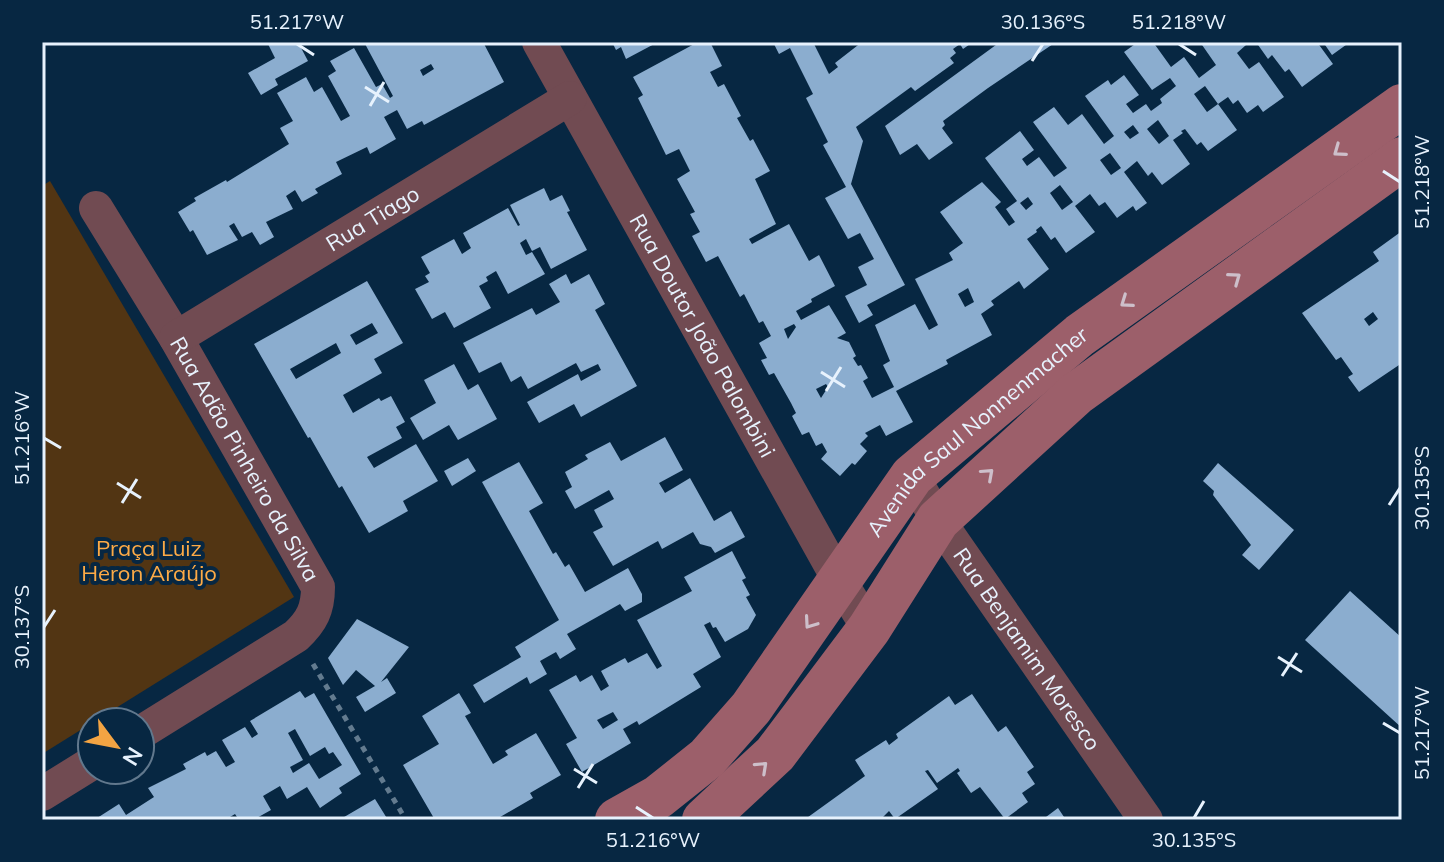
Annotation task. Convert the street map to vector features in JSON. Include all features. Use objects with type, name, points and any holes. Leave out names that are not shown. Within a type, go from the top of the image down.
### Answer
[{"type":"street","name":"Rua Doutor João Palombini","points":[[539,42],[869,629]]},
{"type":"street","name":"Rua Tiago","points":[[176,338],[570,98]]},
{"type":"street","name":"Avenida Saul Nonnenmacher","points":[[617,820],[665,808],[751,708],[912,476],[1080,335],[1388,116]]},
{"type":"street","points":[[1388,116],[1400,160]]},
{"type":"street","name":"Avenida Saul Nonnenmacher","points":[[704,820],[775,754],[869,629],[938,520],[1076,394],[1400,160]]},
{"type":"street","name":"Rua Adão Pinheiro da Silva","points":[[96,208],[176,338],[318,587],[318,605],[310,622],[296,636],[156,723]]},
{"type":"street","name":"Rua Benjamim Moresco","points":[[912,476],[938,520],[1146,820]]},
{"type":"street","points":[[42,794],[76,773]]},
{"type":"path","points":[[296,636],[406,820]]},
{"type":"green space","name":"Praça Luiz Heron Araújo","points":[[50,181],[294,597],[119,706],[76,706],[76,733],[42,754],[42,186]]},
{"type":"building","points":[[267,42],[304,42],[299,44],[308,61],[275,79],[278,85],[261,95],[248,73],[275,58]]},
{"type":"building","points":[[364,42],[483,42],[504,82],[424,125],[422,121],[407,129],[397,110],[384,117],[396,139],[370,154],[367,147],[336,162],[342,174],[315,189],[318,193],[302,202],[295,190],[286,196],[293,209],[266,222],[274,237],[260,245],[252,232],[242,237],[234,223],[229,226],[238,240],[207,255],[178,212],[196,201],[194,198],[289,144],[280,128],[293,121],[277,93],[306,77],[314,92],[322,87],[341,121],[350,116],[328,76],[336,71],[330,61],[354,48],[376,87],[382,84],[390,98],[393,96]],"holes":[[[431,64],[434,69],[423,76],[420,70]]]},
{"type":"building","points":[[612,42],[658,42],[626,59],[621,47],[616,50]]},
{"type":"building","points":[[698,42],[710,42],[722,66],[710,72],[718,87],[724,84],[741,116],[737,118],[750,141],[753,139],[770,171],[755,179],[776,224],[749,239],[752,244],[789,224],[809,261],[819,255],[835,286],[796,311],[801,320],[829,305],[846,333],[837,338],[849,342],[856,356],[853,358],[868,378],[863,381],[872,398],[894,387],[883,365],[890,361],[875,325],[915,304],[929,330],[938,325],[915,279],[953,260],[949,253],[963,243],[940,212],[982,182],[1001,202],[995,207],[1009,226],[1015,222],[1006,209],[1017,201],[985,158],[1020,131],[1034,150],[1022,159],[1027,166],[1039,157],[1054,177],[1067,168],[1033,122],[1054,107],[1068,125],[1082,114],[1104,144],[1114,136],[1085,96],[1108,80],[1111,85],[1124,75],[1139,95],[1126,104],[1133,113],[1146,104],[1151,111],[1176,86],[1170,78],[1152,90],[1124,52],[1138,42],[1153,42],[1171,67],[1184,57],[1199,78],[1216,65],[1200,42],[1244,42],[1246,45],[1237,53],[1249,69],[1259,62],[1284,97],[1263,112],[1258,105],[1247,113],[1238,100],[1233,104],[1228,97],[1218,104],[1237,130],[1208,151],[1201,142],[1197,145],[1185,129],[1181,131],[1183,133],[1173,140],[1190,164],[1162,185],[1152,172],[1148,176],[1137,161],[1124,172],[1147,203],[1136,211],[1133,206],[1117,218],[1105,202],[1099,206],[1090,194],[1075,206],[1095,232],[1066,253],[1055,237],[1051,240],[1041,226],[1036,230],[1027,239],[1049,269],[1024,289],[1019,281],[991,301],[994,305],[981,314],[992,335],[946,360],[948,364],[896,391],[913,422],[886,436],[880,425],[865,433],[868,436],[860,444],[867,451],[840,476],[821,459],[827,452],[822,443],[816,446],[809,432],[802,435],[792,416],[796,413],[791,403],[774,373],[769,375],[761,360],[767,358],[759,343],[771,336],[763,321],[759,323],[744,294],[740,297],[718,256],[706,262],[692,236],[700,232],[690,214],[695,212],[677,179],[690,171],[679,149],[666,155],[638,98],[643,95],[633,77]],"holes":[[[1205,86],[1218,104],[1207,112],[1194,94]],[[1158,120],[1169,136],[1159,144],[1147,129]],[[1133,125],[1139,133],[1130,139],[1124,132]],[[1110,153],[1121,168],[1111,175],[1100,160]],[[1060,185],[1073,202],[1062,210],[1050,193]],[[1028,197],[1033,204],[1026,210],[1020,203]],[[968,288],[974,302],[965,307],[958,294]],[[794,324],[796,327],[788,339],[784,329]],[[826,384],[828,387],[821,398],[816,389]]]},
{"type":"building","points":[[773,42],[813,42],[829,74],[838,67],[835,63],[862,42],[870,45],[874,42],[973,42],[963,49],[960,44],[953,49],[956,53],[950,58],[954,63],[915,91],[911,87],[856,127],[863,141],[851,184],[905,285],[867,305],[873,315],[859,323],[845,296],[867,285],[858,267],[874,259],[860,233],[848,239],[825,198],[846,187],[823,145],[828,142],[806,98],[813,94],[790,48],[779,54]]},
{"type":"building","points":[[1000,42],[1056,42],[943,121],[945,125],[942,128],[953,143],[929,160],[917,144],[900,155],[885,126]]},
{"type":"building","points":[[1256,42],[1317,42],[1333,64],[1302,87],[1289,69],[1285,72],[1272,55],[1268,59]]},
{"type":"building","points":[[1323,42],[1350,42],[1332,55]]},
{"type":"building","points":[[544,188],[550,201],[562,195],[570,211],[567,212],[587,250],[551,269],[540,247],[532,251],[526,239],[520,243],[526,255],[532,252],[545,274],[508,294],[496,271],[479,286],[491,308],[454,328],[445,312],[432,319],[415,289],[429,282],[425,276],[430,273],[421,257],[454,239],[462,254],[471,248],[463,233],[508,208],[520,225],[510,205]]},
{"type":"building","points":[[1402,231],[1402,363],[1359,392],[1348,377],[1353,374],[1341,357],[1336,360],[1302,313],[1379,261],[1373,252]],"holes":[[[1373,312],[1378,319],[1369,326],[1364,319]]]},
{"type":"building","points":[[566,274],[571,284],[589,274],[605,304],[595,310],[637,386],[581,417],[574,404],[539,423],[527,402],[578,374],[581,381],[601,370],[598,364],[581,372],[576,363],[528,389],[521,376],[511,382],[501,362],[479,373],[463,343],[532,308],[536,315],[560,302],[549,284]]},
{"type":"building","points":[[367,281],[403,343],[374,359],[382,373],[343,395],[353,413],[379,398],[381,401],[391,396],[405,422],[396,427],[402,438],[367,457],[374,468],[416,444],[438,481],[403,501],[408,511],[369,533],[342,486],[339,488],[308,438],[254,344]],"holes":[[[372,323],[378,333],[356,345],[350,335]],[[336,343],[341,353],[296,379],[290,369]]]},
{"type":"building","points":[[454,364],[468,390],[478,384],[497,419],[458,440],[449,425],[423,440],[410,418],[436,403],[424,380]]},
{"type":"building","points":[[665,437],[683,470],[659,483],[665,493],[690,478],[714,521],[731,511],[745,537],[715,553],[711,547],[700,544],[693,532],[662,549],[658,541],[613,566],[593,532],[603,527],[594,510],[614,499],[609,490],[575,509],[565,491],[572,487],[565,472],[588,459],[585,455],[610,442],[621,461]]},
{"type":"building","points":[[468,458],[476,471],[452,486],[444,471]]},
{"type":"building","points":[[519,462],[543,503],[529,511],[553,554],[556,552],[565,567],[569,564],[585,592],[628,568],[642,594],[642,602],[625,611],[620,604],[567,634],[576,649],[560,659],[556,652],[540,661],[547,674],[530,684],[527,677],[484,703],[473,685],[521,657],[515,647],[559,620],[482,482]]},
{"type":"building","points":[[1218,463],[1294,530],[1259,570],[1242,555],[1251,545],[1213,495],[1214,491],[1203,481]]},
{"type":"building","points":[[732,551],[746,578],[742,580],[750,595],[746,597],[756,615],[748,629],[725,642],[710,622],[704,625],[721,657],[693,674],[701,687],[639,725],[637,721],[623,729],[631,743],[582,772],[566,744],[577,738],[549,690],[576,675],[580,682],[592,675],[601,691],[609,686],[601,671],[625,658],[628,663],[647,653],[657,669],[662,666],[637,620],[692,591],[684,577]],"holes":[[[613,712],[618,720],[603,729],[597,720]]]},
{"type":"building","points":[[1350,591],[1402,638],[1402,728],[1305,640]]},
{"type":"building","points":[[357,619],[409,647],[381,682],[387,678],[396,693],[365,712],[356,697],[375,686],[356,670],[343,685],[328,658]]},
{"type":"building","points":[[300,691],[305,698],[314,693],[361,774],[339,788],[342,793],[320,808],[307,787],[287,799],[280,786],[263,796],[271,810],[253,820],[239,820],[235,814],[225,820],[94,820],[119,804],[126,815],[154,797],[148,788],[186,769],[183,764],[205,752],[207,756],[216,751],[226,767],[235,762],[222,740],[245,727],[252,738],[258,734],[250,721]],"holes":[[[295,729],[310,756],[325,747],[342,765],[319,779],[309,763],[293,773],[290,767],[303,760],[288,733]]]},
{"type":"building","points":[[459,693],[471,713],[465,716],[493,764],[508,755],[505,751],[536,733],[561,775],[530,793],[533,798],[495,820],[484,820],[483,817],[477,820],[435,820],[403,765],[439,744],[422,716]]},
{"type":"building","points":[[972,694],[998,732],[1006,726],[1034,767],[1027,772],[1035,784],[1022,793],[1028,802],[1005,819],[980,787],[971,793],[957,773],[960,771],[958,768],[937,783],[928,770],[925,771],[938,789],[895,819],[889,811],[880,820],[804,820],[865,776],[855,760],[886,740],[889,745],[898,738],[896,734],[949,696],[955,705]]},
{"type":"building","points":[[375,799],[388,820],[339,820]]},
{"type":"building","points":[[1058,808],[1066,820],[1042,820]]}]
